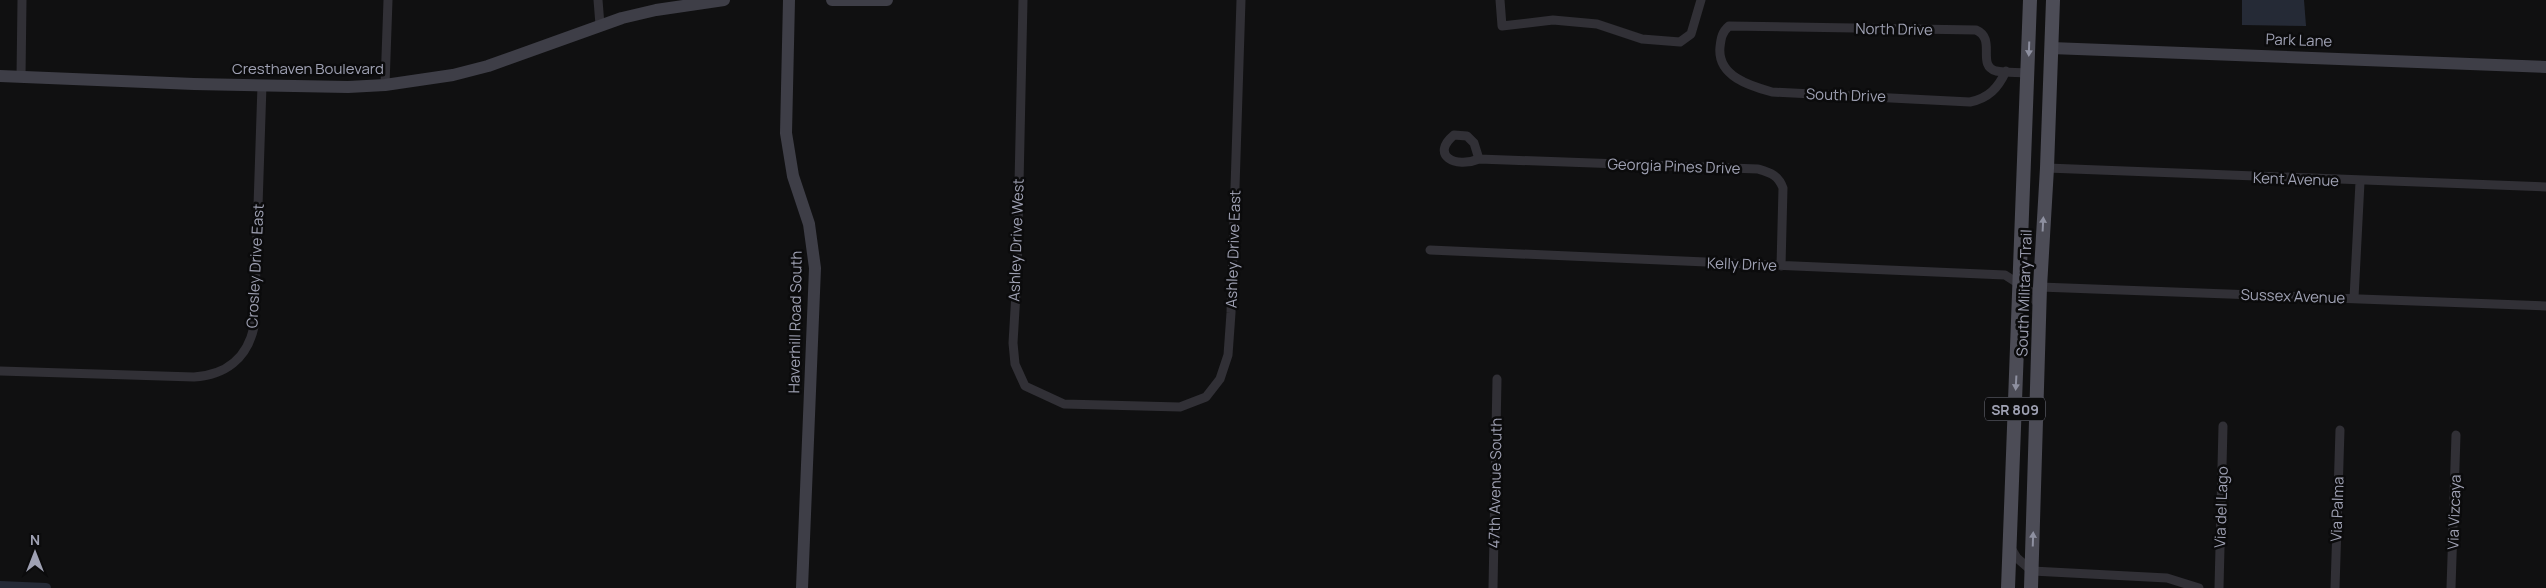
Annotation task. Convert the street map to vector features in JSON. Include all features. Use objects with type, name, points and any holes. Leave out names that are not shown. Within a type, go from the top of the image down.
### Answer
[{"type":"main road","name":"South Military Trail","points":[[2008,588],[2030,0]]},
{"type":"main road","name":"South Military Trail","points":[[2031,588],[2040,287],[2047,168],[2052,0]]},
{"type":"main road","points":[[2022,230],[2034,248],[2042,250]]},
{"type":"street","points":[[21,77],[22,0]]},
{"type":"street","points":[[385,85],[388,0]]},
{"type":"street","points":[[598,0],[600,25]]},
{"type":"street","name":"Cresthaven Boulevard","points":[[0,76],[262,85],[385,85],[453,75],[488,66],[600,25],[656,10],[724,0]]},
{"type":"street","name":"Haverhill Road South","points":[[789,0],[786,133],[794,176],[809,224],[816,268],[802,588]]},
{"type":"street","points":[[832,0],[887,0]]},
{"type":"street","name":"Ashley Drive West","points":[[1023,0],[1017,276],[1013,343],[1015,364],[1025,386],[1052,400],[1064,404],[1112,407]]},
{"type":"street","name":"Ashley Drive East","points":[[1112,407],[1180,407],[1206,397],[1220,379],[1228,355],[1241,0]]},
{"type":"street","points":[[1500,0],[1502,26],[1553,20],[1597,24],[1642,39],[1680,42],[1691,34],[1701,0]]},
{"type":"street","name":"North Drive","points":[[1729,26],[1976,30],[1982,33],[1986,39],[1986,62],[1990,68],[2028,73]]},
{"type":"street","name":"South Drive","points":[[1729,26],[1722,37],[1720,52],[1723,65],[1734,77],[1752,86],[1772,92],[1970,102],[1990,94],[2000,84],[2006,71]]},
{"type":"street","name":"Park Lane","points":[[2051,48],[2546,66]]},
{"type":"street","name":"Crosley Drive East","points":[[0,371],[201,377],[222,371],[243,354],[250,341],[254,327],[262,85]]},
{"type":"street","name":"Georgia Pines Drive","points":[[1479,159],[1758,169],[1772,173],[1780,179],[1783,188],[1781,266]]},
{"type":"street","name":"Kent Avenue","points":[[2047,168],[2360,182],[2546,187]]},
{"type":"street","points":[[2354,298],[2360,182]]},
{"type":"street","name":"Kelly Drive","points":[[1430,250],[2005,275],[2030,291],[2040,308]]},
{"type":"street","name":"Sussex Avenue","points":[[2040,287],[2546,306]]},
{"type":"street","name":"47th Avenue South","points":[[1493,588],[1497,379]]},
{"type":"street","name":"Via del Lago","points":[[2218,588],[2223,426]]},
{"type":"street","name":"Via Palma","points":[[2335,588],[2340,430]]},
{"type":"street","name":"Via Vizcaya","points":[[2451,588],[2456,435]]},
{"type":"street","points":[[2009,543],[2017,558],[2032,571],[2166,578],[2199,588]]},
{"type":"water","points":[[2242,0],[2304,0],[2306,26],[2242,25]]},
{"type":"waterway","points":[[0,586],[46,588]]}]
